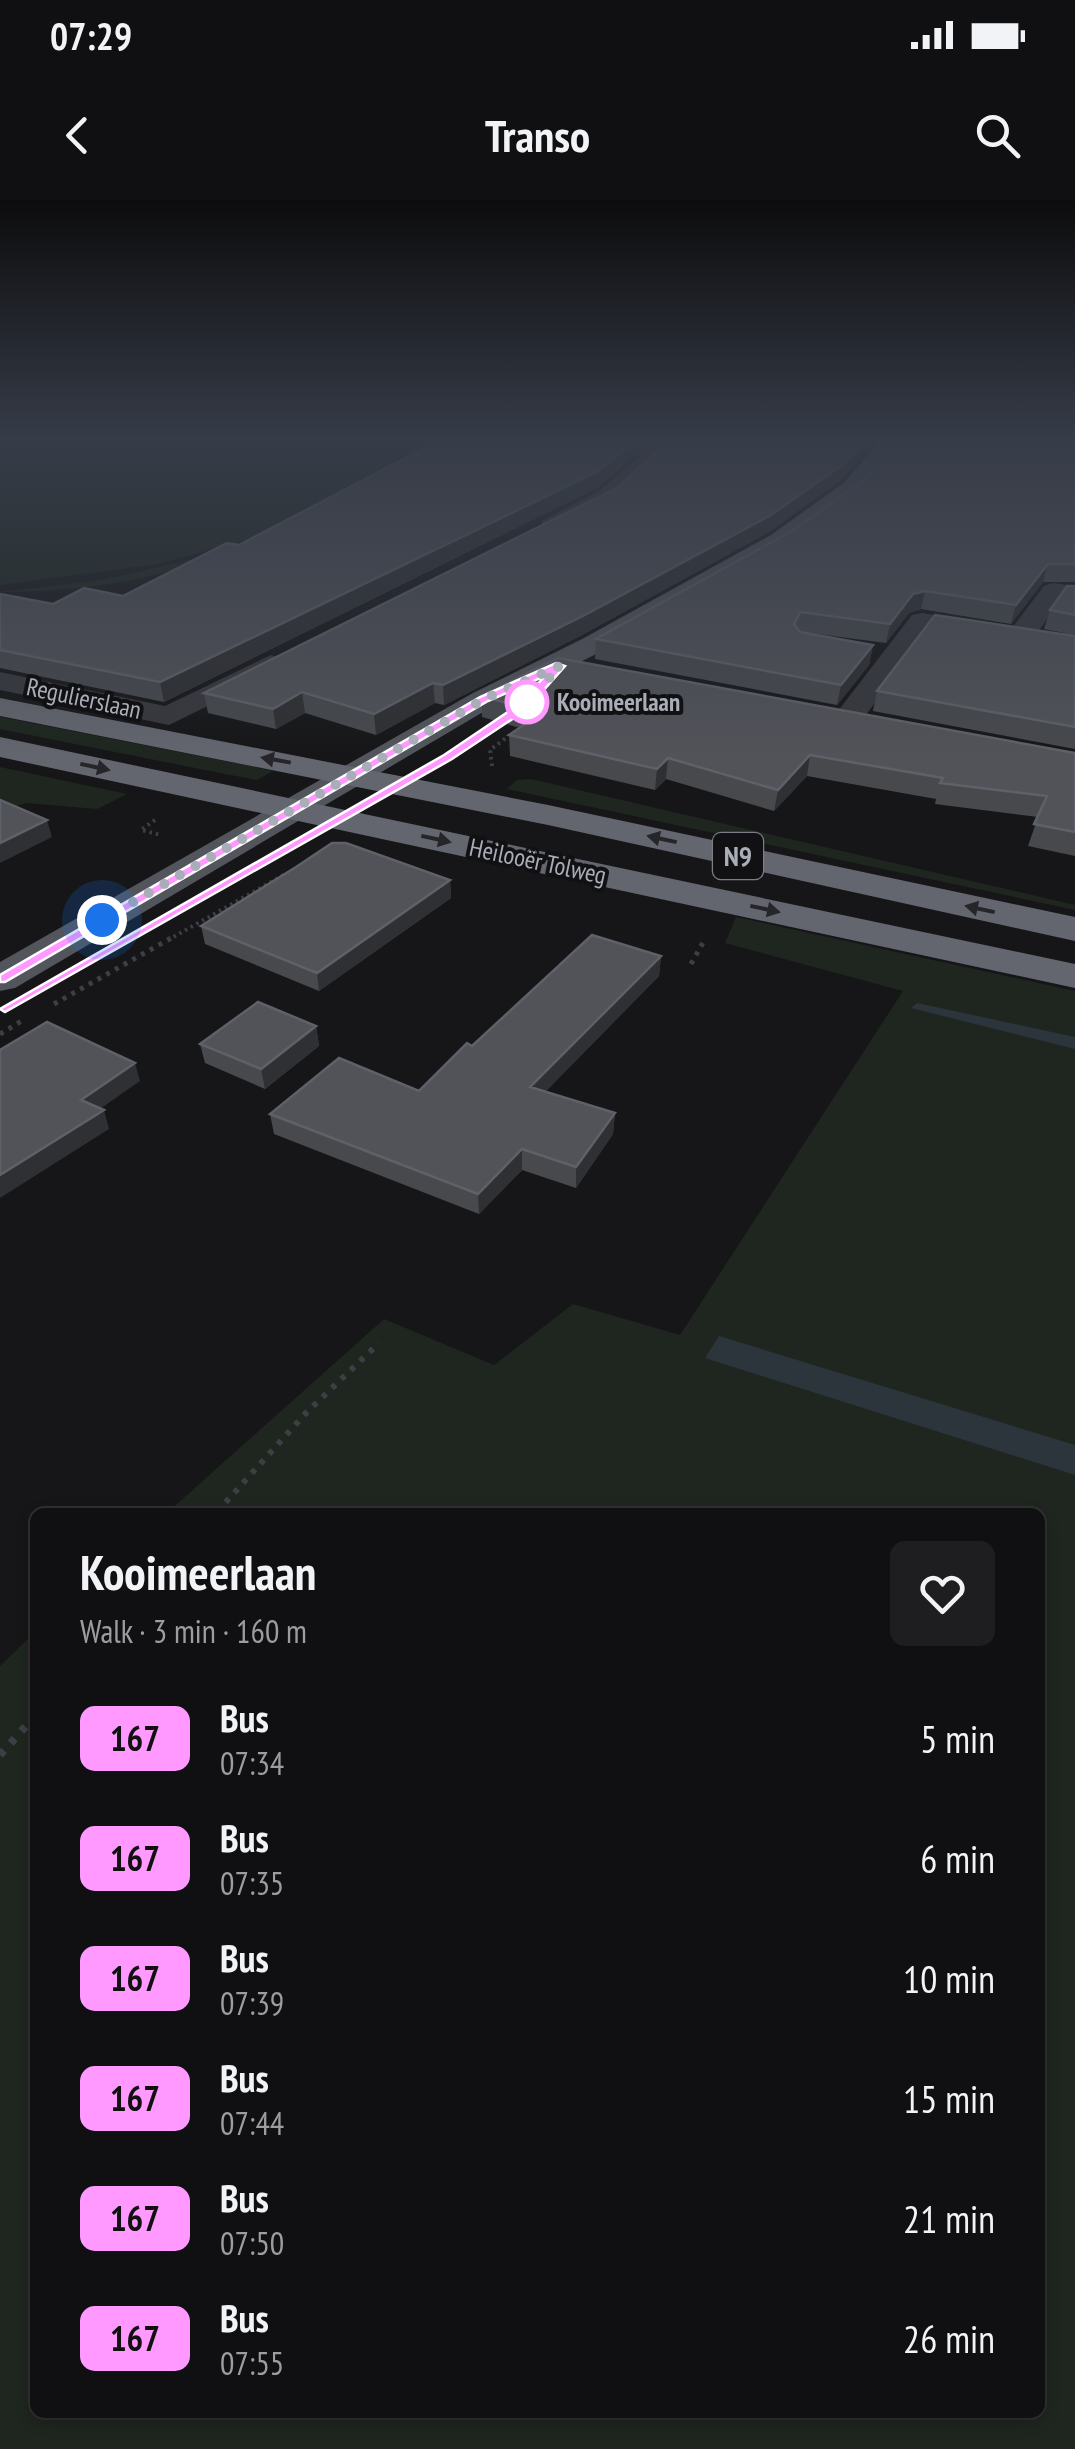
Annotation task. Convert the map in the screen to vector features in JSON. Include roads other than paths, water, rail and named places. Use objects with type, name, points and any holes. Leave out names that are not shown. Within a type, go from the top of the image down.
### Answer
[{"type":"highway","name":"Heilooër Tolweg","points":[[0,707],[470,798],[1075,929]]},
{"type":"highway","name":"Heilooër Tolweg","points":[[0,747],[1075,976]]},
{"type":"main road","points":[[0,978],[484,699],[560,666],[766,546]]},
{"type":"main road","points":[[463,747],[522,708],[560,666]]},
{"type":"main road","points":[[15,1013],[432,766]]},
{"type":"street","points":[[1020,637],[1053,590],[1075,594]]},
{"type":"street","points":[[846,720],[922,621],[1075,646]]},
{"type":"street","points":[[858,650],[892,656]]},
{"type":"street","name":"Regulierslaan","points":[[0,681],[169,716],[293,653]]},
{"type":"street","points":[[560,666],[612,676]]},
{"type":"street","points":[[807,712],[884,727]]},
{"type":"place","name":"Kooimeerlaan","points":[[527,702]]}]
